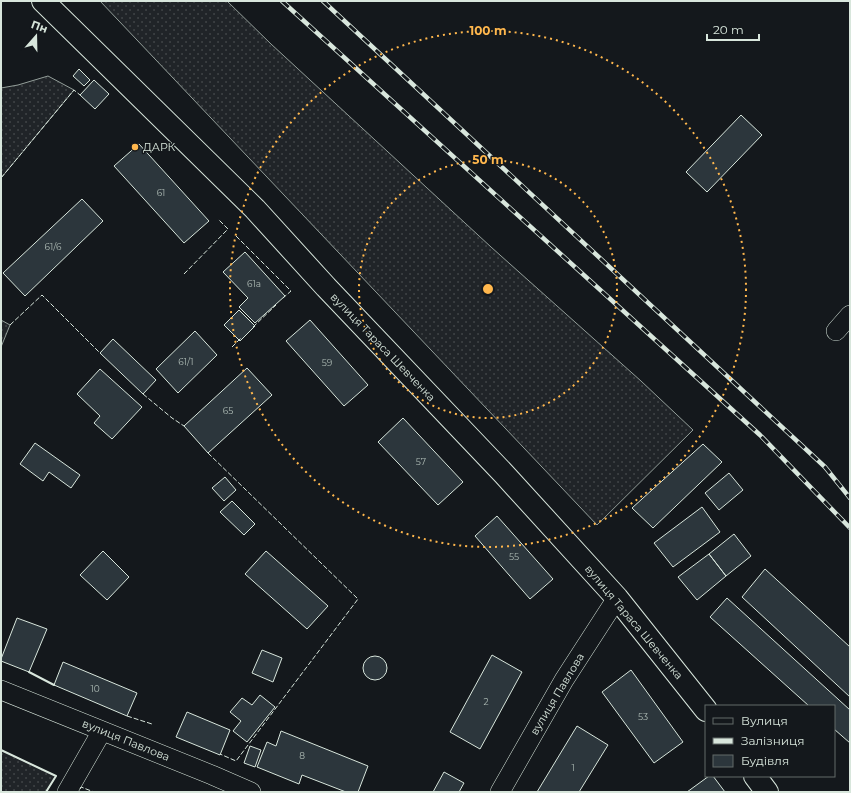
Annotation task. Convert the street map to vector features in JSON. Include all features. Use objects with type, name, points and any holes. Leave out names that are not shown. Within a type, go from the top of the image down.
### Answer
[{"type":"main road","name":"вулиця Тараса Шевченка","points":[[43,1],[254,209],[504,474],[617,598],[705,709]]},
{"type":"main road","points":[[757,777],[767,792]]},
{"type":"street","points":[[836,331],[850,315]]},
{"type":"street","name":"вулиця Павлова","points":[[500,792],[564,680],[617,598]]},
{"type":"street","name":"вулиця Павлова","points":[[1,690],[251,792]]},
{"type":"street","points":[[67,792],[102,731]]},
{"type":"shaded area","points":[[100,1],[227,1],[271,44],[491,247],[641,381],[693,430],[597,525]]},
{"type":"shaded area","points":[[48,76],[74,90],[1,178],[1,88],[18,85]]},
{"type":"shaded area","points":[[1,320],[10,325],[1,347]]},
{"type":"shaded area","points":[[1,750],[56,776],[46,792],[1,792]]},
{"type":"building","points":[[79,69],[90,80],[84,86],[73,76]]},
{"type":"building","points":[[94,80],[109,94],[95,109],[80,95]]},
{"type":"building","points":[[741,115],[762,135],[707,192],[686,172]]},
{"type":"building","points":[[139,144],[209,221],[184,243],[114,166]]},
{"type":"building","points":[[82,199],[103,221],[25,296],[3,273]]},
{"type":"building","points":[[245,252],[285,296],[255,323],[239,307],[248,298],[223,272]]},
{"type":"building","points":[[239,310],[255,326],[240,341],[224,325]]},
{"type":"building","points":[[310,320],[368,385],[344,406],[286,341]]},
{"type":"building","points":[[195,331],[217,355],[178,393],[156,369]]},
{"type":"building","points":[[113,339],[156,380],[143,394],[100,353]]},
{"type":"building","points":[[247,368],[272,395],[208,453],[184,426]]},
{"type":"building","points":[[100,369],[142,407],[112,439],[94,423],[100,416],[77,394]]},
{"type":"building","points":[[403,418],[463,482],[438,505],[378,442]]},
{"type":"building","points":[[35,443],[80,475],[71,488],[49,472],[43,481],[20,464]]},
{"type":"building","points":[[703,444],[722,462],[653,528],[632,508]]},
{"type":"building","points":[[729,473],[743,490],[719,510],[705,493]]},
{"type":"building","points":[[225,477],[236,490],[224,501],[212,488]]},
{"type":"building","points":[[232,501],[255,524],[244,535],[220,512]]},
{"type":"building","points":[[702,507],[720,532],[673,567],[654,543]]},
{"type":"building","points":[[497,516],[553,579],[530,599],[475,536]]},
{"type":"building","points":[[734,534],[751,556],[726,576],[709,554]]},
{"type":"building","points":[[103,551],[129,577],[107,600],[80,575]]},
{"type":"building","points":[[266,551],[328,606],[307,629],[245,574]]},
{"type":"building","points":[[709,554],[726,576],[697,600],[678,577]]},
{"type":"building","points":[[765,569],[850,647],[850,697],[742,597]]},
{"type":"building","points":[[727,598],[850,710],[850,743],[835,730],[835,705],[808,705],[710,617]]},
{"type":"building","points":[[17,618],[47,629],[29,672],[1,661]]},
{"type":"building","points":[[262,650],[282,658],[273,682],[252,673]]},
{"type":"building","points":[[492,655],[522,672],[480,749],[450,732]]},
{"type":"building","points":[[375,656],[383,660],[387,668],[383,676],[375,680],[367,676],[363,668],[367,660]]},
{"type":"building","points":[[63,662],[137,693],[127,716],[54,685]]},
{"type":"building","points":[[631,670],[683,742],[654,763],[602,692]]},
{"type":"building","points":[[260,695],[275,707],[247,742],[233,731],[241,721],[230,712],[242,698],[252,705]]},
{"type":"building","points":[[187,712],[230,730],[220,755],[176,737]]},
{"type":"building","points":[[577,726],[608,745],[579,792],[537,792]]},
{"type":"building","points":[[281,731],[368,766],[358,792],[346,792],[302,775],[299,784],[257,767],[267,742],[276,746]]},
{"type":"building","points":[[250,746],[261,750],[255,767],[244,763]]},
{"type":"building","points":[[444,772],[464,783],[459,792],[433,792]]},
{"type":"building","points":[[708,777],[714,777],[725,792],[687,792]]},
{"type":"railway","points":[[282,1],[760,435],[850,528]]},
{"type":"railway","points":[[323,1],[825,467],[850,498]]},
{"type":"fence","points":[[1,178],[74,90],[80,95]]},
{"type":"fence","points":[[184,274],[228,229],[218,219]]},
{"type":"fence","points":[[236,236],[291,291],[283,298]]},
{"type":"fence","points":[[10,325],[42,295],[100,353]]},
{"type":"fence","points":[[253,327],[276,305]]},
{"type":"fence","points":[[232,347],[241,338]]},
{"type":"fence","points":[[143,394],[184,426]]},
{"type":"fence","points":[[208,453],[358,599],[236,761],[220,754]]},
{"type":"fence","points":[[127,716],[152,724]]},
{"type":"fence","points":[[80,789],[81,787],[94,792]]},
{"type":"wall","points":[[29,672],[54,685]]},
{"type":"wall","points":[[1,750],[56,776],[46,792]]},
{"type":"place","name":"ДАРК","points":[[135,147]]}]
